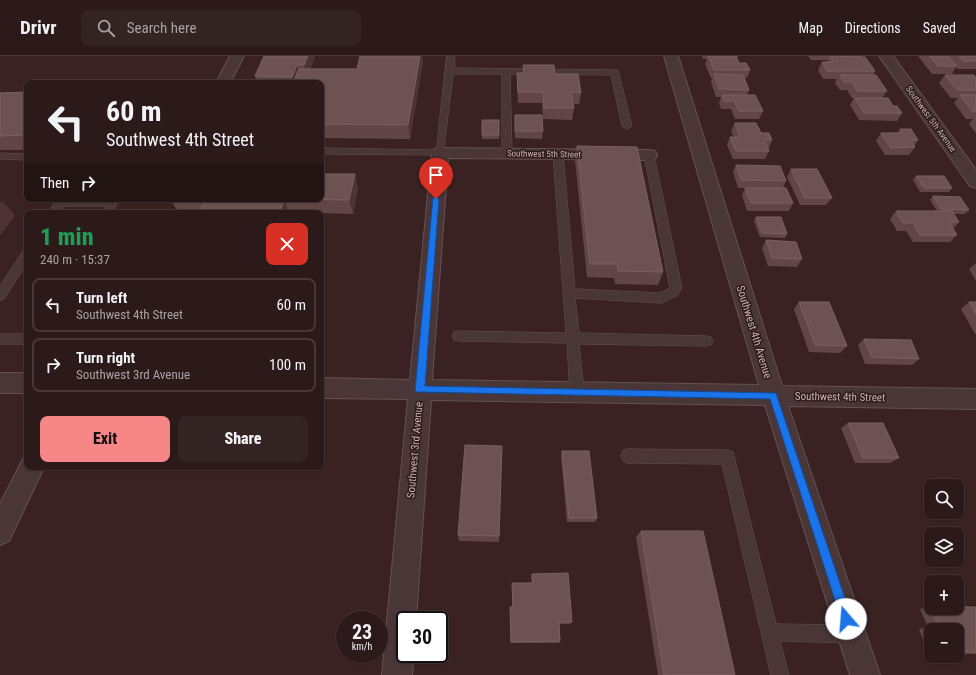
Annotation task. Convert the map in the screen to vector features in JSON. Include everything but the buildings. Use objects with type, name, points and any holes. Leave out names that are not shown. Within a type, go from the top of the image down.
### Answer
[{"type":"street","points":[[225,80],[237,56]]},
{"type":"street","name":"Southwest 4th Avenue","points":[[671,56],[773,395],[865,675]]},
{"type":"street","name":"Southwest 5th Avenue","points":[[886,56],[976,182]]},
{"type":"street","name":"Southwest 5th Street","points":[[440,153],[649,155]]},
{"type":"street","name":"Southwest 3rd Avenue","points":[[397,675],[440,153]]},
{"type":"street","points":[[0,383],[24,383]]},
{"type":"street","name":"Southwest 4th Street","points":[[324,388],[976,399]]},
{"type":"street","points":[[0,532],[31,470]]},
{"type":"lane","points":[[324,151],[440,153],[452,56]]},
{"type":"lane","points":[[450,71],[615,72],[627,126]]},
{"type":"lane","points":[[506,71],[507,153]]},
{"type":"lane","points":[[558,154],[577,392]]},
{"type":"lane","points":[[569,293],[661,298],[673,293],[676,288],[649,155]]},
{"type":"lane","points":[[0,156],[24,157]]},
{"type":"lane","points":[[61,202],[113,202]]},
{"type":"lane","points":[[0,296],[24,259]]},
{"type":"lane","points":[[458,336],[707,341]]},
{"type":"lane","points":[[0,339],[24,339]]},
{"type":"lane","points":[[628,456],[728,457],[780,675]]},
{"type":"lane","points":[[770,632],[851,634]]},
{"type":"route","points":[[436,199],[420,390],[773,395],[846,619]]}]
